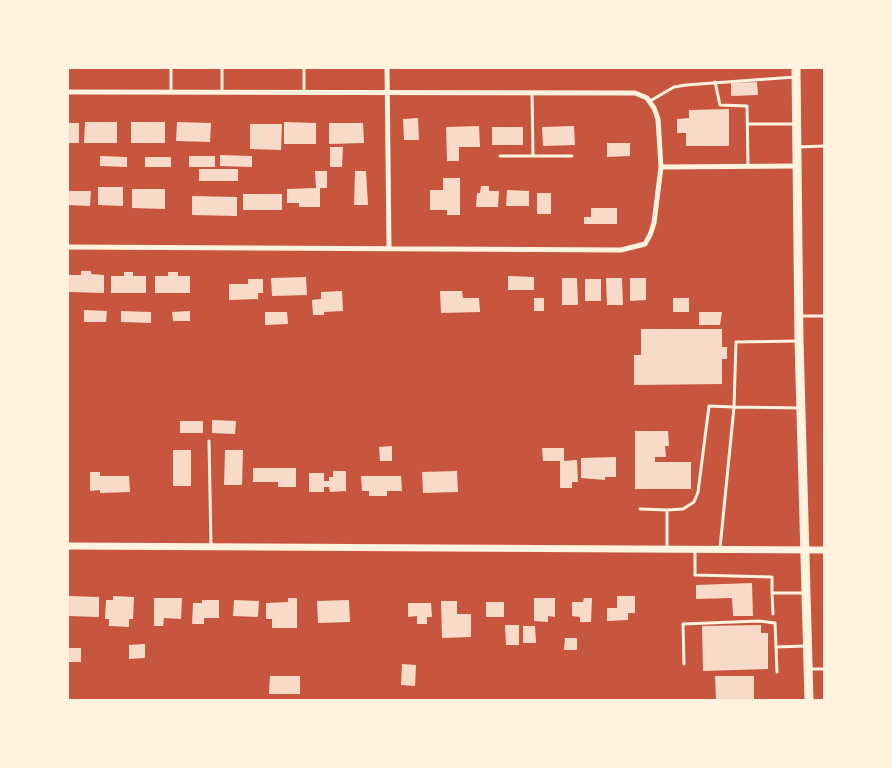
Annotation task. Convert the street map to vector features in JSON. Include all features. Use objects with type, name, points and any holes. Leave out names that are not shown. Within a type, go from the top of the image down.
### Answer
[{"type":"main road","points":[[796,72],[799,341],[809,700]]},
{"type":"street","points":[[387,68],[389,248]]},
{"type":"street","points":[[68,92],[635,93],[650,101],[658,119],[661,167],[654,223],[645,244],[634,248],[612,250],[68,247]]},
{"type":"street","points":[[661,167],[797,166]]},
{"type":"street","points":[[68,546],[824,550]]},
{"type":"lane","points":[[171,68],[171,92]]},
{"type":"lane","points":[[222,68],[222,92]]},
{"type":"lane","points":[[304,68],[304,93]]},
{"type":"lane","points":[[650,101],[674,87],[796,72]]},
{"type":"lane","points":[[715,82],[720,105],[748,106],[748,166]]},
{"type":"lane","points":[[532,92],[533,156]]},
{"type":"lane","points":[[748,124],[797,124]]},
{"type":"lane","points":[[797,147],[824,146]]},
{"type":"lane","points":[[500,156],[572,156]]},
{"type":"lane","points":[[799,316],[824,316]]},
{"type":"lane","points":[[720,548],[734,406],[736,342],[799,341]]},
{"type":"lane","points":[[640,509],[683,509],[694,502],[698,492],[710,406],[801,408]]},
{"type":"lane","points":[[209,441],[211,547]]},
{"type":"lane","points":[[667,548],[668,510]]},
{"type":"lane","points":[[695,548],[695,575],[772,577],[773,614]]},
{"type":"lane","points":[[772,593],[807,593]]},
{"type":"lane","points":[[684,664],[683,624],[759,621],[775,623],[777,672]]},
{"type":"lane","points":[[776,647],[808,646]]},
{"type":"lane","points":[[808,670],[824,669]]},
{"type":"building","points":[[757,82],[758,95],[731,96],[731,83]]},
{"type":"building","points":[[729,109],[729,146],[686,146],[686,133],[677,133],[677,119],[689,118],[689,110]]},
{"type":"building","points":[[418,118],[419,140],[404,140],[403,119]]},
{"type":"building","points":[[85,122],[117,122],[117,143],[84,143]]},
{"type":"building","points":[[131,122],[165,122],[165,143],[131,143]]},
{"type":"building","points":[[177,122],[211,123],[210,142],[176,141]]},
{"type":"building","points":[[284,122],[316,123],[316,144],[284,144]]},
{"type":"building","points":[[68,123],[79,123],[79,143],[68,143]]},
{"type":"building","points":[[329,123],[363,123],[364,143],[329,144]]},
{"type":"building","points":[[250,124],[282,124],[281,150],[250,149]]},
{"type":"building","points":[[479,126],[480,147],[459,147],[459,161],[447,161],[446,127]]},
{"type":"building","points":[[574,126],[575,145],[543,146],[542,127]]},
{"type":"building","points":[[492,127],[523,127],[523,145],[492,145]]},
{"type":"building","points":[[607,143],[630,143],[630,156],[607,157]]},
{"type":"building","points":[[330,147],[343,147],[342,167],[330,167]]},
{"type":"building","points":[[220,155],[252,156],[252,167],[220,166]]},
{"type":"building","points":[[100,156],[127,157],[127,167],[100,166]]},
{"type":"building","points":[[189,156],[215,156],[215,167],[189,167]]},
{"type":"building","points":[[145,157],[171,157],[171,167],[145,167]]},
{"type":"building","points":[[199,169],[238,169],[238,181],[199,181]]},
{"type":"building","points":[[315,171],[327,171],[327,188],[320,188],[320,207],[299,207],[299,203],[287,203],[287,189],[316,188]]},
{"type":"building","points":[[355,171],[366,171],[368,205],[354,205]]},
{"type":"building","points":[[443,178],[460,178],[460,215],[447,215],[447,210],[430,210],[430,190],[443,190]]},
{"type":"building","points":[[481,186],[489,186],[489,191],[499,191],[498,207],[476,207],[477,193],[480,193]]},
{"type":"building","points":[[98,187],[123,187],[123,206],[98,205]]},
{"type":"building","points":[[132,189],[165,189],[165,209],[132,208]]},
{"type":"building","points":[[507,190],[529,191],[529,206],[506,206]]},
{"type":"building","points":[[68,191],[91,191],[90,206],[68,205]]},
{"type":"building","points":[[537,193],[551,193],[551,214],[537,214]]},
{"type":"building","points":[[243,194],[282,194],[282,210],[243,210]]},
{"type":"building","points":[[192,196],[237,197],[237,216],[192,215]]},
{"type":"building","points":[[591,208],[617,208],[617,224],[584,224],[584,217],[591,217]]},
{"type":"building","points":[[81,271],[91,271],[91,274],[104,275],[104,293],[68,292],[68,275],[81,275]]},
{"type":"building","points":[[124,272],[133,272],[133,276],[146,276],[146,293],[111,293],[111,276],[124,276]]},
{"type":"building","points":[[168,272],[178,272],[178,276],[190,276],[190,293],[155,293],[155,276],[168,276]]},
{"type":"building","points":[[508,276],[534,277],[534,290],[508,290]]},
{"type":"building","points":[[306,277],[307,295],[272,296],[271,278]]},
{"type":"building","points":[[562,278],[577,278],[578,305],[562,305]]},
{"type":"building","points":[[606,278],[622,278],[623,305],[607,305]]},
{"type":"building","points":[[630,278],[646,278],[646,300],[630,301]]},
{"type":"building","points":[[248,279],[263,279],[263,293],[258,293],[258,299],[229,300],[229,284],[248,284]]},
{"type":"building","points":[[585,279],[601,279],[601,301],[585,301]]},
{"type":"building","points":[[342,291],[343,311],[324,312],[324,315],[313,315],[312,300],[321,299],[321,292]]},
{"type":"building","points":[[440,291],[462,291],[463,298],[479,298],[480,312],[441,313]]},
{"type":"building","points":[[534,298],[544,298],[544,311],[534,311]]},
{"type":"building","points":[[673,298],[689,298],[689,312],[673,312]]},
{"type":"building","points":[[84,310],[107,311],[106,322],[84,322]]},
{"type":"building","points":[[121,311],[151,312],[151,323],[121,322]]},
{"type":"building","points":[[190,311],[190,321],[173,321],[172,312]]},
{"type":"building","points":[[265,312],[287,312],[288,324],[265,325]]},
{"type":"building","points":[[699,312],[722,312],[720,325],[699,325]]},
{"type":"building","points":[[641,329],[722,329],[722,347],[727,347],[727,359],[722,359],[722,384],[634,385],[634,355],[641,355]]},
{"type":"building","points":[[212,420],[236,421],[235,434],[212,433]]},
{"type":"building","points":[[180,421],[203,421],[203,433],[180,433]]},
{"type":"building","points":[[635,431],[668,431],[669,446],[665,446],[666,457],[655,457],[655,462],[691,462],[691,489],[635,489]]},
{"type":"building","points":[[392,446],[392,461],[380,461],[379,447]]},
{"type":"building","points":[[542,448],[564,448],[564,461],[577,460],[578,482],[572,482],[572,488],[560,488],[560,461],[543,461]]},
{"type":"building","points":[[173,450],[191,450],[191,486],[173,486]]},
{"type":"building","points":[[225,450],[243,450],[242,485],[224,485]]},
{"type":"building","points":[[616,457],[616,477],[605,477],[605,480],[581,478],[581,458]]},
{"type":"building","points":[[253,468],[296,468],[296,487],[278,487],[278,482],[253,482]]},
{"type":"building","points":[[333,471],[346,471],[346,491],[330,492],[329,487],[324,487],[324,492],[309,492],[309,473],[324,473],[324,481],[329,481],[329,477],[333,477]]},
{"type":"building","points":[[457,471],[458,492],[423,493],[422,472]]},
{"type":"building","points":[[90,472],[100,472],[100,476],[129,476],[130,492],[100,493],[100,490],[90,491]]},
{"type":"building","points":[[361,476],[401,476],[402,491],[387,491],[387,496],[369,496],[369,491],[362,491]]},
{"type":"building","points":[[752,583],[753,616],[733,616],[732,598],[696,599],[696,585]]},
{"type":"building","points":[[69,596],[99,597],[99,617],[68,616]]},
{"type":"building","points":[[113,596],[134,597],[133,619],[129,619],[129,627],[109,626],[109,619],[105,619],[106,600],[113,600]]},
{"type":"building","points":[[617,596],[635,596],[635,613],[628,613],[628,620],[607,621],[607,608],[617,608]]},
{"type":"building","points":[[154,598],[182,598],[181,619],[164,618],[163,626],[154,626]]},
{"type":"building","points":[[288,598],[297,598],[297,628],[272,628],[272,619],[266,619],[266,603],[288,602]]},
{"type":"building","points":[[534,598],[555,598],[555,617],[548,616],[548,622],[534,621]]},
{"type":"building","points":[[584,598],[592,598],[591,622],[580,622],[580,617],[572,616],[572,602],[583,602]]},
{"type":"building","points":[[202,600],[219,600],[219,618],[204,618],[204,624],[192,624],[193,603],[202,603]]},
{"type":"building","points":[[234,600],[259,601],[258,617],[233,616]]},
{"type":"building","points":[[349,600],[350,622],[318,623],[317,601]]},
{"type":"building","points":[[441,601],[457,601],[457,614],[471,614],[471,637],[442,638]]},
{"type":"building","points":[[486,602],[504,602],[504,617],[486,617]]},
{"type":"building","points":[[408,603],[431,603],[432,617],[427,617],[427,624],[417,624],[417,616],[408,617]]},
{"type":"building","points":[[505,625],[519,625],[519,645],[506,645]]},
{"type":"building","points":[[761,625],[761,633],[768,633],[768,669],[703,671],[702,626]]},
{"type":"building","points":[[523,626],[535,626],[536,643],[523,643]]},
{"type":"building","points":[[565,638],[577,638],[577,650],[564,650]]},
{"type":"building","points":[[145,644],[145,658],[129,659],[129,645]]},
{"type":"building","points":[[68,648],[81,648],[81,662],[68,662]]},
{"type":"building","points":[[402,664],[416,665],[415,686],[401,685]]},
{"type":"building","points":[[270,676],[300,676],[300,694],[269,694]]},
{"type":"building","points":[[715,676],[754,676],[754,700],[716,700]]}]
